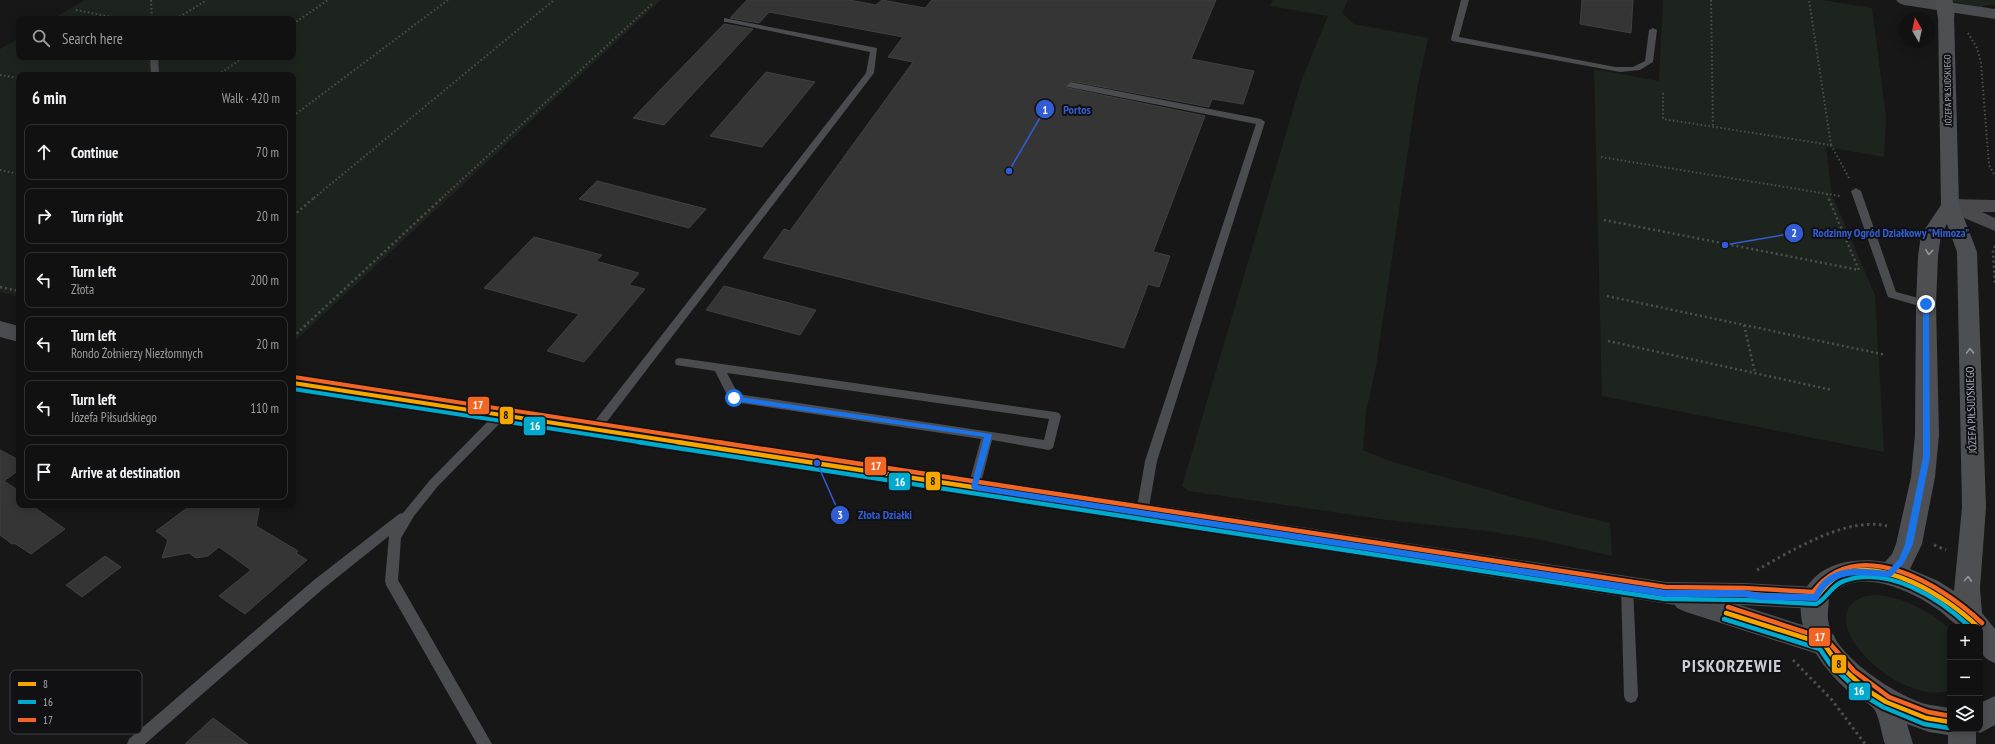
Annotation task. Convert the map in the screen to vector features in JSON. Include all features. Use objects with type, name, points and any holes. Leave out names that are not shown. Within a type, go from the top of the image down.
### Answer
[{"type":"main road","name":"JÓZEFA PIŁSUDSKIEGO","points":[[1945,8],[1950,205],[1967,252],[1974,507],[1967,588],[1977,624]]},
{"type":"main road","points":[[1950,205],[1995,206]]},
{"type":"main road","points":[[1950,205],[1995,225]]},
{"type":"main road","points":[[1890,574],[1902,561],[1909,544],[1926,457],[1926,304],[1931,234],[1950,205]]},
{"type":"main road","points":[[1947,722],[1926,718],[1906,712],[1867,690],[1850,675],[1835,660],[1824,644],[1817,627],[1814,612],[1816,598],[1821,588],[1830,579],[1842,574],[1861,571],[1890,574],[1911,581],[1951,602],[1976,624]]},
{"type":"main road","points":[[1983,634],[1995,651]]},
{"type":"main road","points":[[1886,702],[1899,744]]},
{"type":"main road","points":[[1983,717],[1995,709]]},
{"type":"main road","points":[[1962,732],[1962,744]]},
{"type":"street","points":[[1904,0],[1995,14]]},
{"type":"street","points":[[0,329],[16,333]]},
{"type":"street","points":[[296,383],[1627,588],[1666,593],[1744,594],[1816,598]]},
{"type":"street","points":[[1666,593],[1824,644]]},
{"type":"street","points":[[1983,627],[1995,632]]},
{"type":"lane","points":[[1465,0],[1456,39],[1627,71],[1637,69],[1649,62],[1653,30]]},
{"type":"lane","points":[[595,429],[870,73],[874,50],[727,20]]},
{"type":"lane","points":[[154,60],[155,72]]},
{"type":"lane","points":[[1071,85],[1261,122],[1151,461],[1147,477],[1142,513]]},
{"type":"lane","points":[[1858,195],[1892,294],[1926,304]]},
{"type":"lane","points":[[680,362],[1055,416],[1049,445],[734,398],[718,368]]},
{"type":"lane","points":[[485,744],[391,581],[395,537],[410,512],[434,483],[501,415]]},
{"type":"lane","points":[[974,487],[988,435]]},
{"type":"lane","points":[[134,744],[319,584],[410,512]]},
{"type":"lane","points":[[1627,588],[1631,696]]},
{"type":"path","points":[[151,0],[152,16]]},
{"type":"path","points":[[181,16],[207,0]]},
{"type":"path","points":[[296,22],[328,0]]},
{"type":"path","points":[[296,114],[448,0]]},
{"type":"path","points":[[296,214],[554,0]]},
{"type":"path","points":[[1710,0],[1713,127]]},
{"type":"path","points":[[1808,0],[1831,145],[1858,195]]},
{"type":"path","points":[[296,334],[652,4]]},
{"type":"path","points":[[76,10],[107,16]]},
{"type":"path","points":[[1967,32],[1977,48],[1981,62],[1989,165],[1995,176]]},
{"type":"path","points":[[222,72],[240,60]]},
{"type":"path","points":[[0,75],[16,78]]},
{"type":"path","points":[[1663,93],[1663,118],[1831,145]]},
{"type":"path","points":[[1601,157],[1827,194],[1858,195]]},
{"type":"path","points":[[0,170],[16,173]]},
{"type":"path","points":[[1604,220],[1859,270],[1827,194]]},
{"type":"path","points":[[1995,246],[1993,252],[1995,285]]},
{"type":"path","points":[[0,287],[16,290]]},
{"type":"path","points":[[1607,296],[1886,355]]},
{"type":"path","points":[[1744,325],[1755,373]]},
{"type":"path","points":[[1608,341],[1832,390]]},
{"type":"shaded area","points":[[85,0],[661,0],[296,340],[296,72],[16,72],[16,296],[0,292],[0,49],[16,40],[16,60],[296,60],[296,16],[57,16]]},
{"type":"shaded area","points":[[1273,0],[1348,0],[1342,13],[1354,24],[1428,38],[1417,89],[1376,366],[1366,413],[1363,450],[1390,461],[1549,508],[1610,523],[1612,556],[1542,540],[1487,531],[1387,520],[1189,491],[1182,486],[1302,79],[1328,16],[1270,6]]},
{"type":"shaded area","points":[[1663,0],[1822,0],[1872,8],[1886,117],[1884,157],[1826,147],[1832,195],[1875,295],[1884,452],[1602,396],[1594,69],[1659,81]]},
{"type":"shaded area","points":[[1944,0],[1995,0],[1995,5],[1986,5],[1981,7]]},
{"type":"shaded area","points":[[1878,595],[1889,597],[1917,606],[1934,616],[1947,627],[1947,690],[1930,692],[1908,687],[1887,675],[1868,659],[1853,641],[1846,623],[1849,608],[1863,597]]},
{"type":"building","points":[[747,0],[849,0],[876,5],[882,0],[925,8],[932,0],[1216,0],[1191,59],[1254,71],[1243,104],[1212,99],[1209,107],[1071,81],[1066,85],[1068,88],[1205,116],[1153,252],[1170,256],[1159,287],[1148,284],[1124,348],[763,258],[784,229],[790,231],[913,62],[888,57],[903,37],[769,12],[759,23],[730,18]]},
{"type":"building","points":[[1582,0],[1633,0],[1631,33],[1580,24]]},
{"type":"building","points":[[724,24],[753,29],[664,125],[633,118]]},
{"type":"building","points":[[766,72],[815,82],[762,147],[710,136]]},
{"type":"building","points":[[597,181],[706,209],[689,228],[579,199]]},
{"type":"building","points":[[534,237],[602,255],[596,261],[639,273],[629,285],[645,289],[584,362],[547,351],[579,314],[484,288]]},
{"type":"building","points":[[724,286],[816,310],[800,335],[706,310]]},
{"type":"building","points":[[0,450],[16,458],[16,472],[4,481],[16,489],[16,508],[35,508],[65,529],[31,554],[14,543],[12,544],[0,535]]},
{"type":"building","points":[[187,508],[259,508],[256,526],[298,551],[296,553],[307,560],[245,614],[219,596],[251,570],[219,547],[208,556],[196,558],[189,553],[162,558],[168,540],[156,531]]},
{"type":"building","points":[[105,556],[121,567],[82,597],[66,585]]},
{"type":"building","points":[[213,718],[248,744],[185,744]]},
{"type":"transit line","name":"17","points":[[296,377],[1666,587],[1744,588],[1813,592],[1823,579],[1844,568],[1864,565],[1886,567],[1908,574],[1930,584],[1968,609],[1982,623]]},
{"type":"transit line","name":"8","points":[[296,383],[1666,593],[1744,594],[1816,598],[1828,584],[1843,574],[1860,571],[1879,572],[1897,576],[1934,593],[1966,615],[1975,624]]},
{"type":"transit line","name":"16","points":[[296,389],[1665,599],[1744,600],[1816,604],[1823,600],[1834,586],[1843,581],[1858,577],[1875,577],[1893,581],[1929,597],[1945,606],[1967,624]]},
{"type":"transit line","name":"17","points":[[1728,607],[1826,639],[1854,671],[1889,697],[1928,712],[1947,715]]},
{"type":"transit line","name":"8","points":[[1726,613],[1824,644],[1835,660],[1850,675],[1867,690],[1886,702],[1926,718],[1947,722]]},
{"type":"transit line","name":"16","points":[[1724,619],[1820,649],[1830,664],[1863,695],[1883,707],[1924,724],[1947,728]]},
{"type":"place","name":"Portos","points":[[1009,171]]},
{"type":"place","name":"Rodzinny Ogród Działkowy \"Mimoza\"","points":[[1725,245]]},
{"type":"place","name":"Złota Działki","points":[[817,463]]},
{"type":"district","name":"PISKORZEWIE","points":[[1732,666]]},
{"type":"route","points":[[734,398],[988,435],[974,487],[1666,593],[1744,594],[1816,598],[1821,588],[1830,579],[1842,574],[1856,571],[1872,571],[1890,574],[1902,561],[1909,544],[1924,477],[1926,457],[1926,304]]}]
